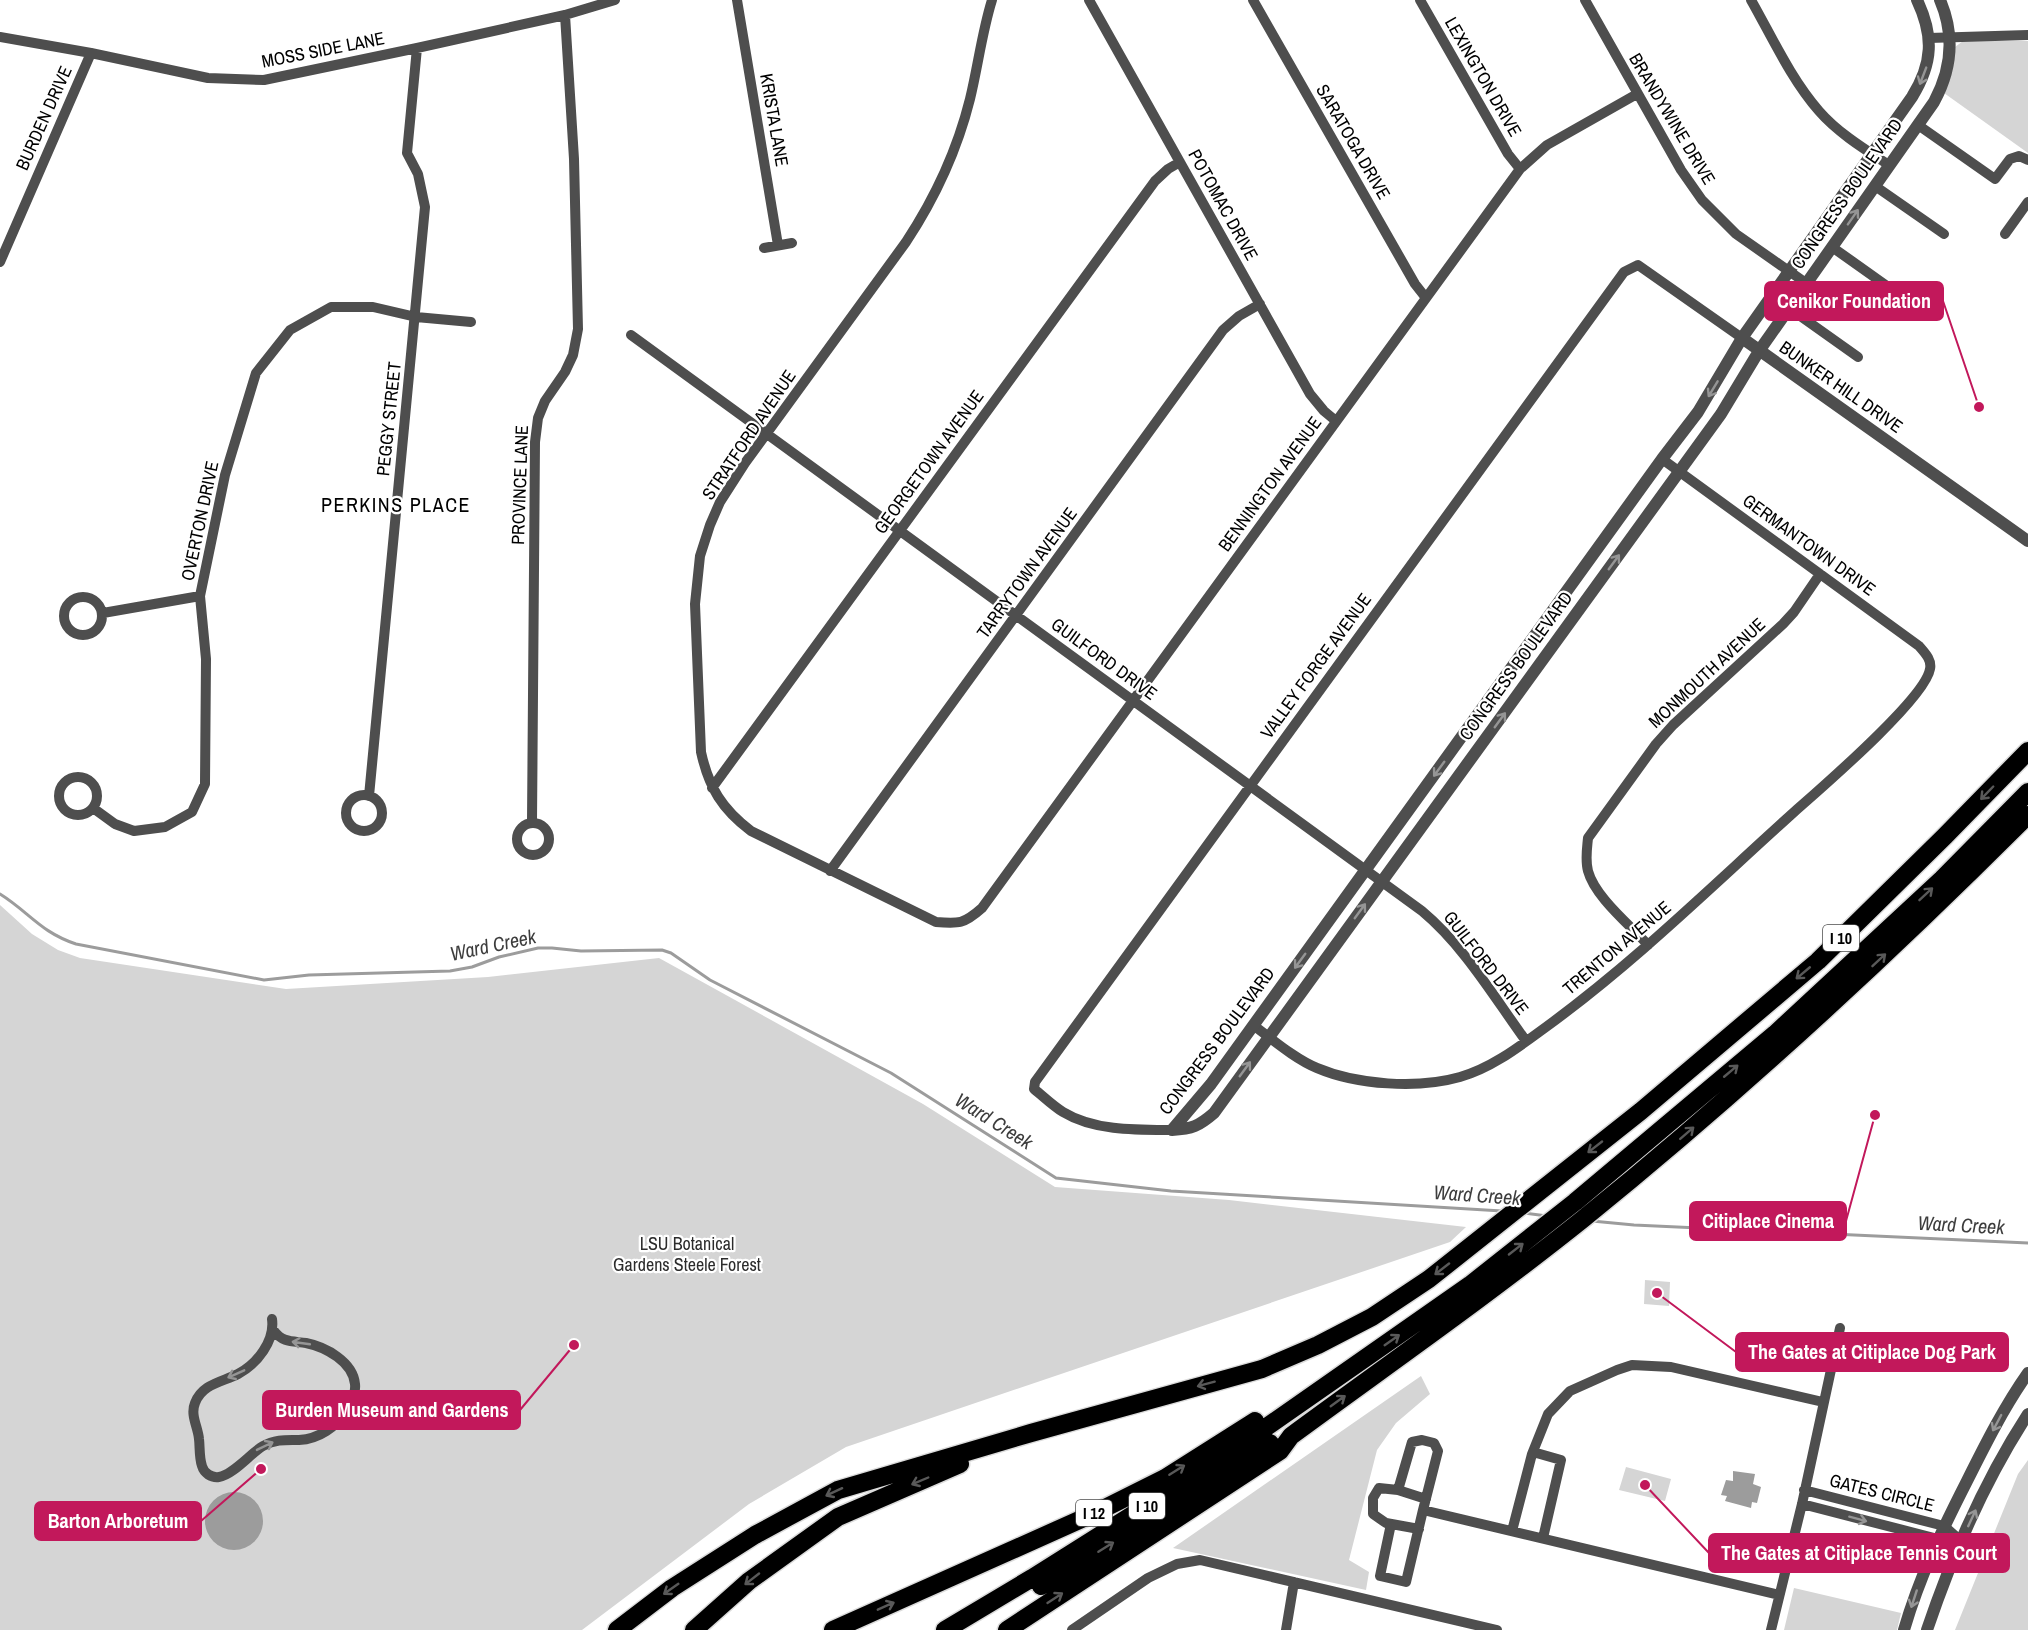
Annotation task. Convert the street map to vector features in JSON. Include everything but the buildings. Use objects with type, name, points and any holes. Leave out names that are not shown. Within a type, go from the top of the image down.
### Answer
[{"type":"highway","name":"I 10","points":[[617,1630],[672,1588],[746,1540],[838,1490],[1031,1432],[1262,1368],[1372,1317],[1439,1271],[1641,1111],[1818,961],[2028,751]]},
{"type":"highway","name":"I 10","points":[[945,1630],[1215,1463],[1470,1285],[1575,1202],[1775,1034],[1942,879],[2028,792]]},
{"type":"highway","points":[[1006,1630],[1280,1451],[1291,1436],[1530,1259],[1642,1170],[1771,1061],[1925,918],[2028,815]]},
{"type":"highway","name":"I 12","points":[[832,1630],[1105,1508],[1164,1478],[1306,1391],[1344,1374]]},
{"type":"highway","points":[[694,1630],[749,1581],[838,1517],[1031,1432]]},
{"type":"highway","points":[[965,1630],[1091,1557],[1275,1440],[1291,1436]]},
{"type":"street","name":"MOSS SIDE LANE","points":[[0,37],[91,53],[208,78],[264,80],[565,15],[615,0]]},
{"type":"street","name":"KRISTA LANE","points":[[737,0],[778,245]]},
{"type":"street","name":"STRATFORD AVENUE","points":[[958,924],[936,922],[751,831],[733,817],[712,788],[706,775],[701,752],[695,604],[700,556],[720,502],[766,434],[906,242],[943,177],[964,119],[992,0]]},
{"type":"street","name":"POTOMAC DRIVE","points":[[1089,0],[1310,394],[1336,421]]},
{"type":"street","name":"SARATOGA DRIVE","points":[[1253,0],[1409,274],[1426,298]]},
{"type":"street","name":"LEXINGTON DRIVE","points":[[1420,0],[1508,154],[1520,168]]},
{"type":"street","name":"BRANDYWINE DRIVE","points":[[1585,0],[1681,170],[1702,200],[1736,234],[1806,284]]},
{"type":"street","points":[[1751,0],[1797,81],[1821,114],[1889,165]]},
{"type":"street","name":"CONGRESS BOULEVARD","points":[[1172,1130],[1210,1085],[1698,412],[1742,338],[1919,86],[1928,58],[1929,38],[1927,24],[1917,0]]},
{"type":"street","name":"CONGRESS BOULEVARD","points":[[1172,1130],[1188,1130],[1214,1113],[1721,414],[1759,351],[1934,102],[1945,78],[1950,54],[1951,36],[1948,20],[1940,0]]},
{"type":"street","name":"PROVINCE LANE","points":[[532,822],[535,442],[538,418],[545,401],[565,372],[573,355],[578,329],[574,159],[565,15]]},
{"type":"street","points":[[1929,38],[2028,35]]},
{"type":"street","name":"PEGGY STREET","points":[[369,796],[425,207],[418,174],[407,153],[417,48]]},
{"type":"street","name":"BURDEN DRIVE","points":[[0,262],[91,53]]},
{"type":"street","name":"BENNINGTON AVENUE","points":[[958,924],[969,920],[982,908],[1520,168],[1547,145],[1637,94]]},
{"type":"street","points":[[1918,125],[1995,179],[2010,159],[2019,156],[2028,160]]},
{"type":"street","name":"GEORGETOWN AVENUE","points":[[712,788],[1155,181],[1180,162]]},
{"type":"street","points":[[1875,186],[1944,234]]},
{"type":"street","points":[[2005,234],[2028,202]]},
{"type":"street","points":[[764,248],[792,243]]},
{"type":"street","points":[[1832,247],[1901,296]]},
{"type":"street","name":"BUNKER HILL DRIVE","points":[[1631,267],[1638,265],[2028,541]]},
{"type":"street","name":"VALLEY FORGE AVENUE","points":[[1172,1130],[1127,1129],[1083,1121],[1063,1112],[1034,1089],[1035,1082],[1624,272],[1631,267]]},
{"type":"street","name":"TARRYTOWN AVENUE","points":[[830,871],[1224,330],[1239,316],[1260,304]]},
{"type":"street","name":"OVERTON DRIVE","points":[[93,808],[115,824],[134,831],[165,827],[192,812],[205,784],[206,659],[200,596],[225,475],[256,373],[290,330],[331,307],[373,307],[416,317],[471,322]]},
{"type":"street","points":[[1789,308],[1858,357]]},
{"type":"street","name":"GUILFORD DRIVE","points":[[631,335],[1440,926],[1526,1041]]},
{"type":"street","name":"GERMANTOWN DRIVE","points":[[1662,459],[1919,646],[1931,663]]},
{"type":"street","name":"MONMOUTH AVENUE","points":[[1648,945],[1596,890],[1588,871],[1586,855],[1588,838],[1656,744],[1673,725],[1783,624],[1820,574]]},
{"type":"street","points":[[102,613],[200,596]]},
{"type":"street","points":[[1564,597],[1580,608]]},
{"type":"street","name":"TRENTON AVENUE","points":[[1253,1025],[1315,1068],[1379,1082],[1422,1084],[1460,1077],[1490,1065],[1591,994],[1873,740],[1925,682],[1931,663]]},
{"type":"street","points":[[1464,734],[1481,746]]},
{"type":"street","points":[[1210,1085],[1225,1097]]},
{"type":"street","points":[[273,1325],[283,1339],[319,1347],[339,1358],[352,1374],[355,1391],[352,1400],[339,1421],[323,1433],[307,1439],[281,1440],[266,1444],[228,1474],[219,1477],[210,1476],[201,1466],[200,1439],[194,1418],[195,1403],[201,1393],[212,1384],[236,1375],[250,1365],[262,1352],[273,1325]]},
{"type":"street","points":[[1771,1630],[1802,1504],[1839,1328]]},
{"type":"street","points":[[1512,1531],[1533,1452],[1548,1414],[1570,1391],[1595,1378],[1632,1365],[1671,1367],[1823,1402]]},
{"type":"street","points":[[1904,1630],[1915,1594],[1944,1526],[2002,1413],[2028,1373]]},
{"type":"street","points":[[1927,1630],[1961,1541],[1986,1489],[2028,1414]]},
{"type":"street","points":[[1391,1524],[1380,1576],[1406,1582],[1438,1451],[1434,1443],[1422,1440],[1412,1442],[1398,1490]]},
{"type":"street","points":[[1533,1452],[1561,1460],[1543,1538]]},
{"type":"street","points":[[1419,1529],[1391,1524],[1373,1514],[1373,1498],[1379,1488],[1398,1490],[1424,1504],[1512,1531],[1779,1595]]},
{"type":"street","name":"GATES CIRCLE","points":[[1804,1490],[1944,1526],[1961,1541]]},
{"type":"street","name":"GATES CIRCLE","points":[[1802,1504],[1938,1539],[1961,1541]]},
{"type":"street","points":[[1072,1630],[1148,1578],[1177,1564],[1200,1560],[1497,1630]]},
{"type":"street","points":[[1286,1630],[1294,1582]]},
{"type":"green space","points":[[1963,41],[2028,41],[2028,153],[1944,93],[1955,47]]},
{"type":"green space","name":"LSU Botanical Gardens Steele Forest","points":[[0,905],[32,934],[58,950],[80,958],[286,989],[488,977],[659,958],[923,1104],[1055,1187],[1229,1200],[1466,1227],[1450,1242],[846,1447],[749,1504],[582,1630],[0,1630]]},
{"type":"green space","points":[[1645,1280],[1670,1282],[1669,1306],[1644,1304]]},
{"type":"green space","points":[[1421,1376],[1430,1394],[1396,1423],[1377,1450],[1349,1560],[1369,1572],[1366,1590],[1173,1548]]},
{"type":"green space","points":[[2028,1460],[2028,1630],[1955,1630],[2018,1474]]},
{"type":"green space","points":[[1626,1467],[1671,1479],[1665,1501],[1619,1490]]},
{"type":"green space","points":[[1794,1588],[1901,1613],[1897,1630],[1784,1630]]},
{"type":"shaded area","points":[[1733,1471],[1755,1474],[1753,1484],[1761,1487],[1757,1503],[1752,1502],[1751,1508],[1725,1501],[1727,1496],[1721,1495],[1726,1480],[1733,1481]]},
{"type":"shaded area","points":[[234,1492],[250,1497],[258,1505],[263,1521],[258,1537],[250,1545],[234,1550],[218,1545],[210,1537],[205,1521],[210,1505],[218,1497]]},
{"type":"waterway","name":"Ward Creek","points":[[0,894],[53,934],[76,944],[264,980],[309,975],[450,971],[538,948],[581,951],[662,950],[671,953],[710,980],[891,1073],[1056,1178],[1171,1191],[1502,1211]]},
{"type":"waterway","name":"Ward Creek","points":[[1524,1213],[1547,1216]]},
{"type":"waterway","name":"Ward Creek","points":[[1592,1221],[1634,1225],[2028,1243]]},
{"type":"place","name":"Cenikor Foundation","points":[[1979,407]]},
{"type":"place","name":"Citiplace Cinema","points":[[1875,1115]]},
{"type":"place","name":"The Gates at Citiplace Dog Park","points":[[1657,1293]]},
{"type":"place","name":"Burden Museum and Gardens","points":[[574,1345]]},
{"type":"place","name":"Barton Arboretum","points":[[261,1469]]},
{"type":"place","name":"The Gates at Citiplace Tennis Court","points":[[1645,1485]]},
{"type":"district","name":"PERKINS PLACE","points":[[396,505]]}]
